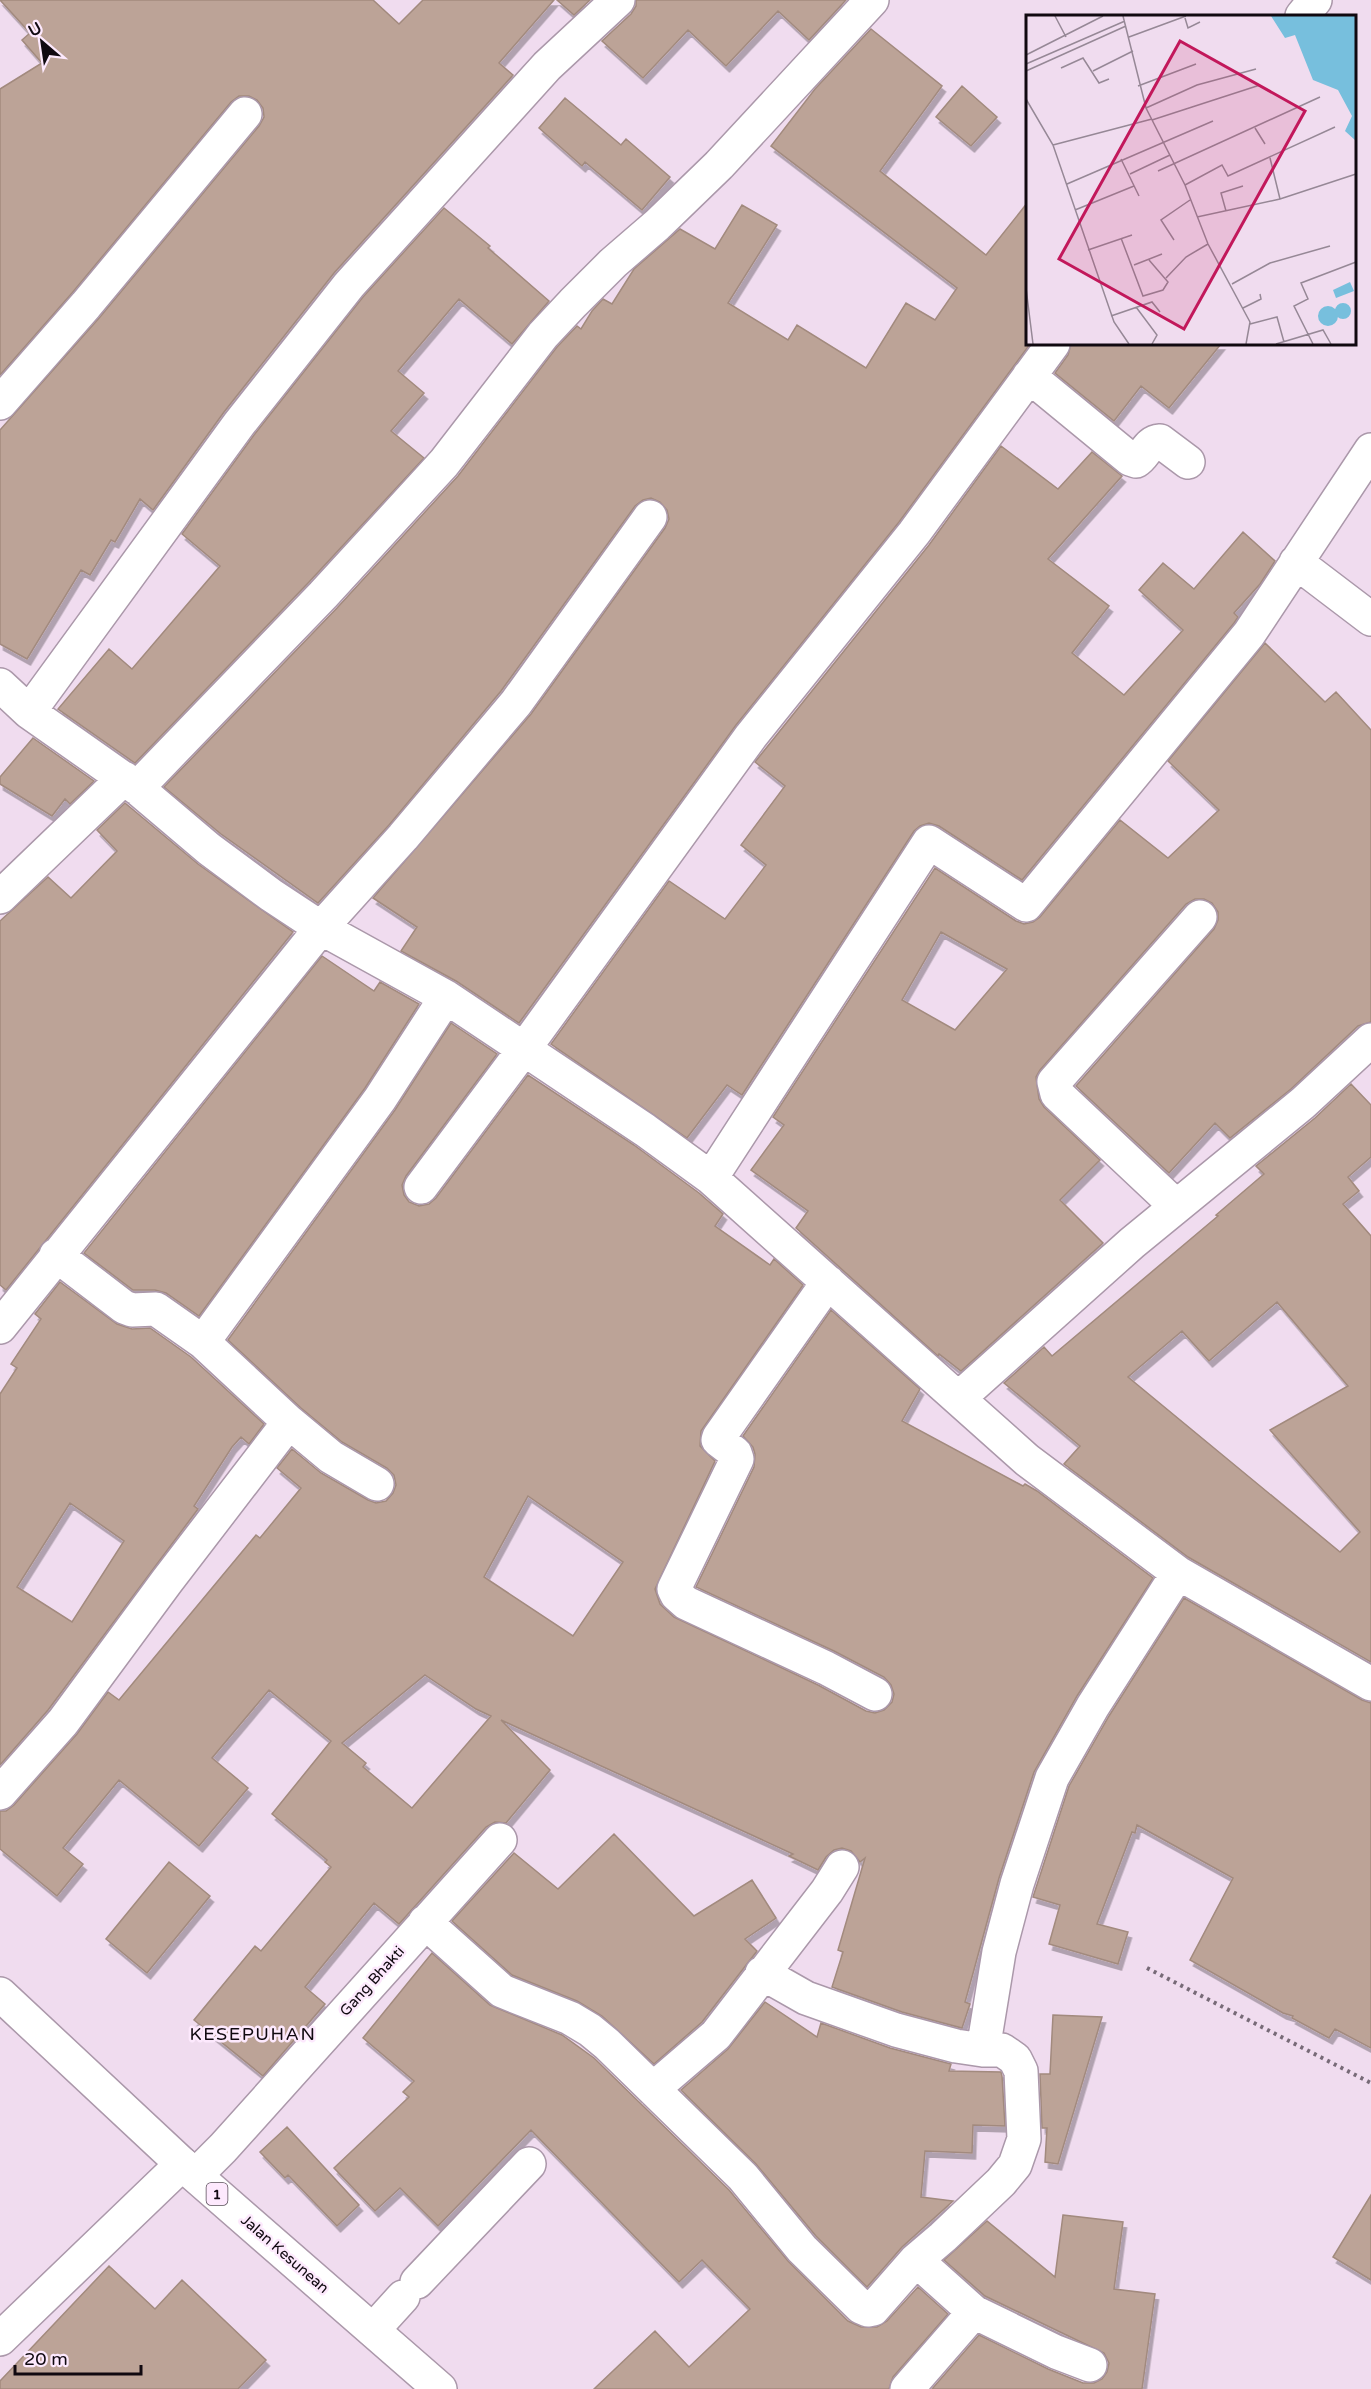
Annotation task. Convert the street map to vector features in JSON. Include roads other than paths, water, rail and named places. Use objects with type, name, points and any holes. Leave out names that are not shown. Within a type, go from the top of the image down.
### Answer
[{"type":"main road","points":[[29,712],[239,424],[349,285],[547,66],[618,0]]},
{"type":"main road","points":[[0,897],[130,783],[323,595],[444,463],[543,335],[613,263],[657,225],[718,165],[872,0]]},
{"type":"main road","points":[[1303,15],[1315,0]]},
{"type":"main road","points":[[0,403],[86,305],[245,114]]},
{"type":"main road","points":[[421,1187],[751,736],[914,533],[1052,345]]},
{"type":"main road","points":[[1029,376],[1130,459],[1141,458],[1150,444],[1160,441],[1188,462]]},
{"type":"main road","points":[[711,1178],[929,843],[1026,905],[1249,634],[1371,450]]},
{"type":"main road","points":[[0,1327],[321,928],[403,837],[516,704],[650,517]]},
{"type":"main road","points":[[1296,562],[1371,619]]},
{"type":"main road","points":[[0,685],[29,712],[130,783],[209,849],[271,896],[321,928],[446,997],[711,1178],[1027,1460],[1178,1573],[1371,1684]]},
{"type":"main road","points":[[1176,1206],[1057,1094],[1054,1082],[1200,917]]},
{"type":"main road","points":[[203,1342],[380,1099],[446,997]]},
{"type":"main road","points":[[959,1398],[1176,1206],[1303,1103],[1371,1040]]},
{"type":"main road","points":[[56,1255],[124,1307],[132,1310],[156,1308],[203,1342],[289,1422],[331,1457],[377,1484]]},
{"type":"main road","points":[[828,1282],[719,1437],[720,1443],[735,1453],[737,1459],[674,1589],[686,1603],[826,1668],[875,1694]]},
{"type":"main road","points":[[0,1793],[63,1722],[289,1422]]},
{"type":"main road","points":[[983,2050],[999,1952],[1017,1884],[1052,1778],[1093,1706],[1178,1573]]},
{"type":"main road","name":"Gang Bhakti","points":[[0,2339],[189,2170],[223,2148],[500,1840]]},
{"type":"main road","points":[[653,2089],[716,2035],[827,1891],[842,1867]]},
{"type":"main road","points":[[425,1922],[502,1991],[542,2006],[590,2030],[743,2177],[802,2249],[861,2307],[868,2310],[873,2309],[916,2260],[1001,2182],[1015,2164],[1024,2139],[1021,2071],[1015,2059],[1002,2050],[956,2046],[896,2030],[806,1998],[762,1973]]},
{"type":"main road","name":"Jalan Kesunean","points":[[0,1994],[189,2170],[440,2389]]},
{"type":"main road","points":[[373,2330],[529,2164]]},
{"type":"main road","points":[[916,2260],[974,2312],[1056,2352],[1090,2365]]},
{"type":"main road","points":[[907,2389],[974,2312]]},
{"type":"district","name":"KESEPUHAN","points":[[253,2034]]}]
